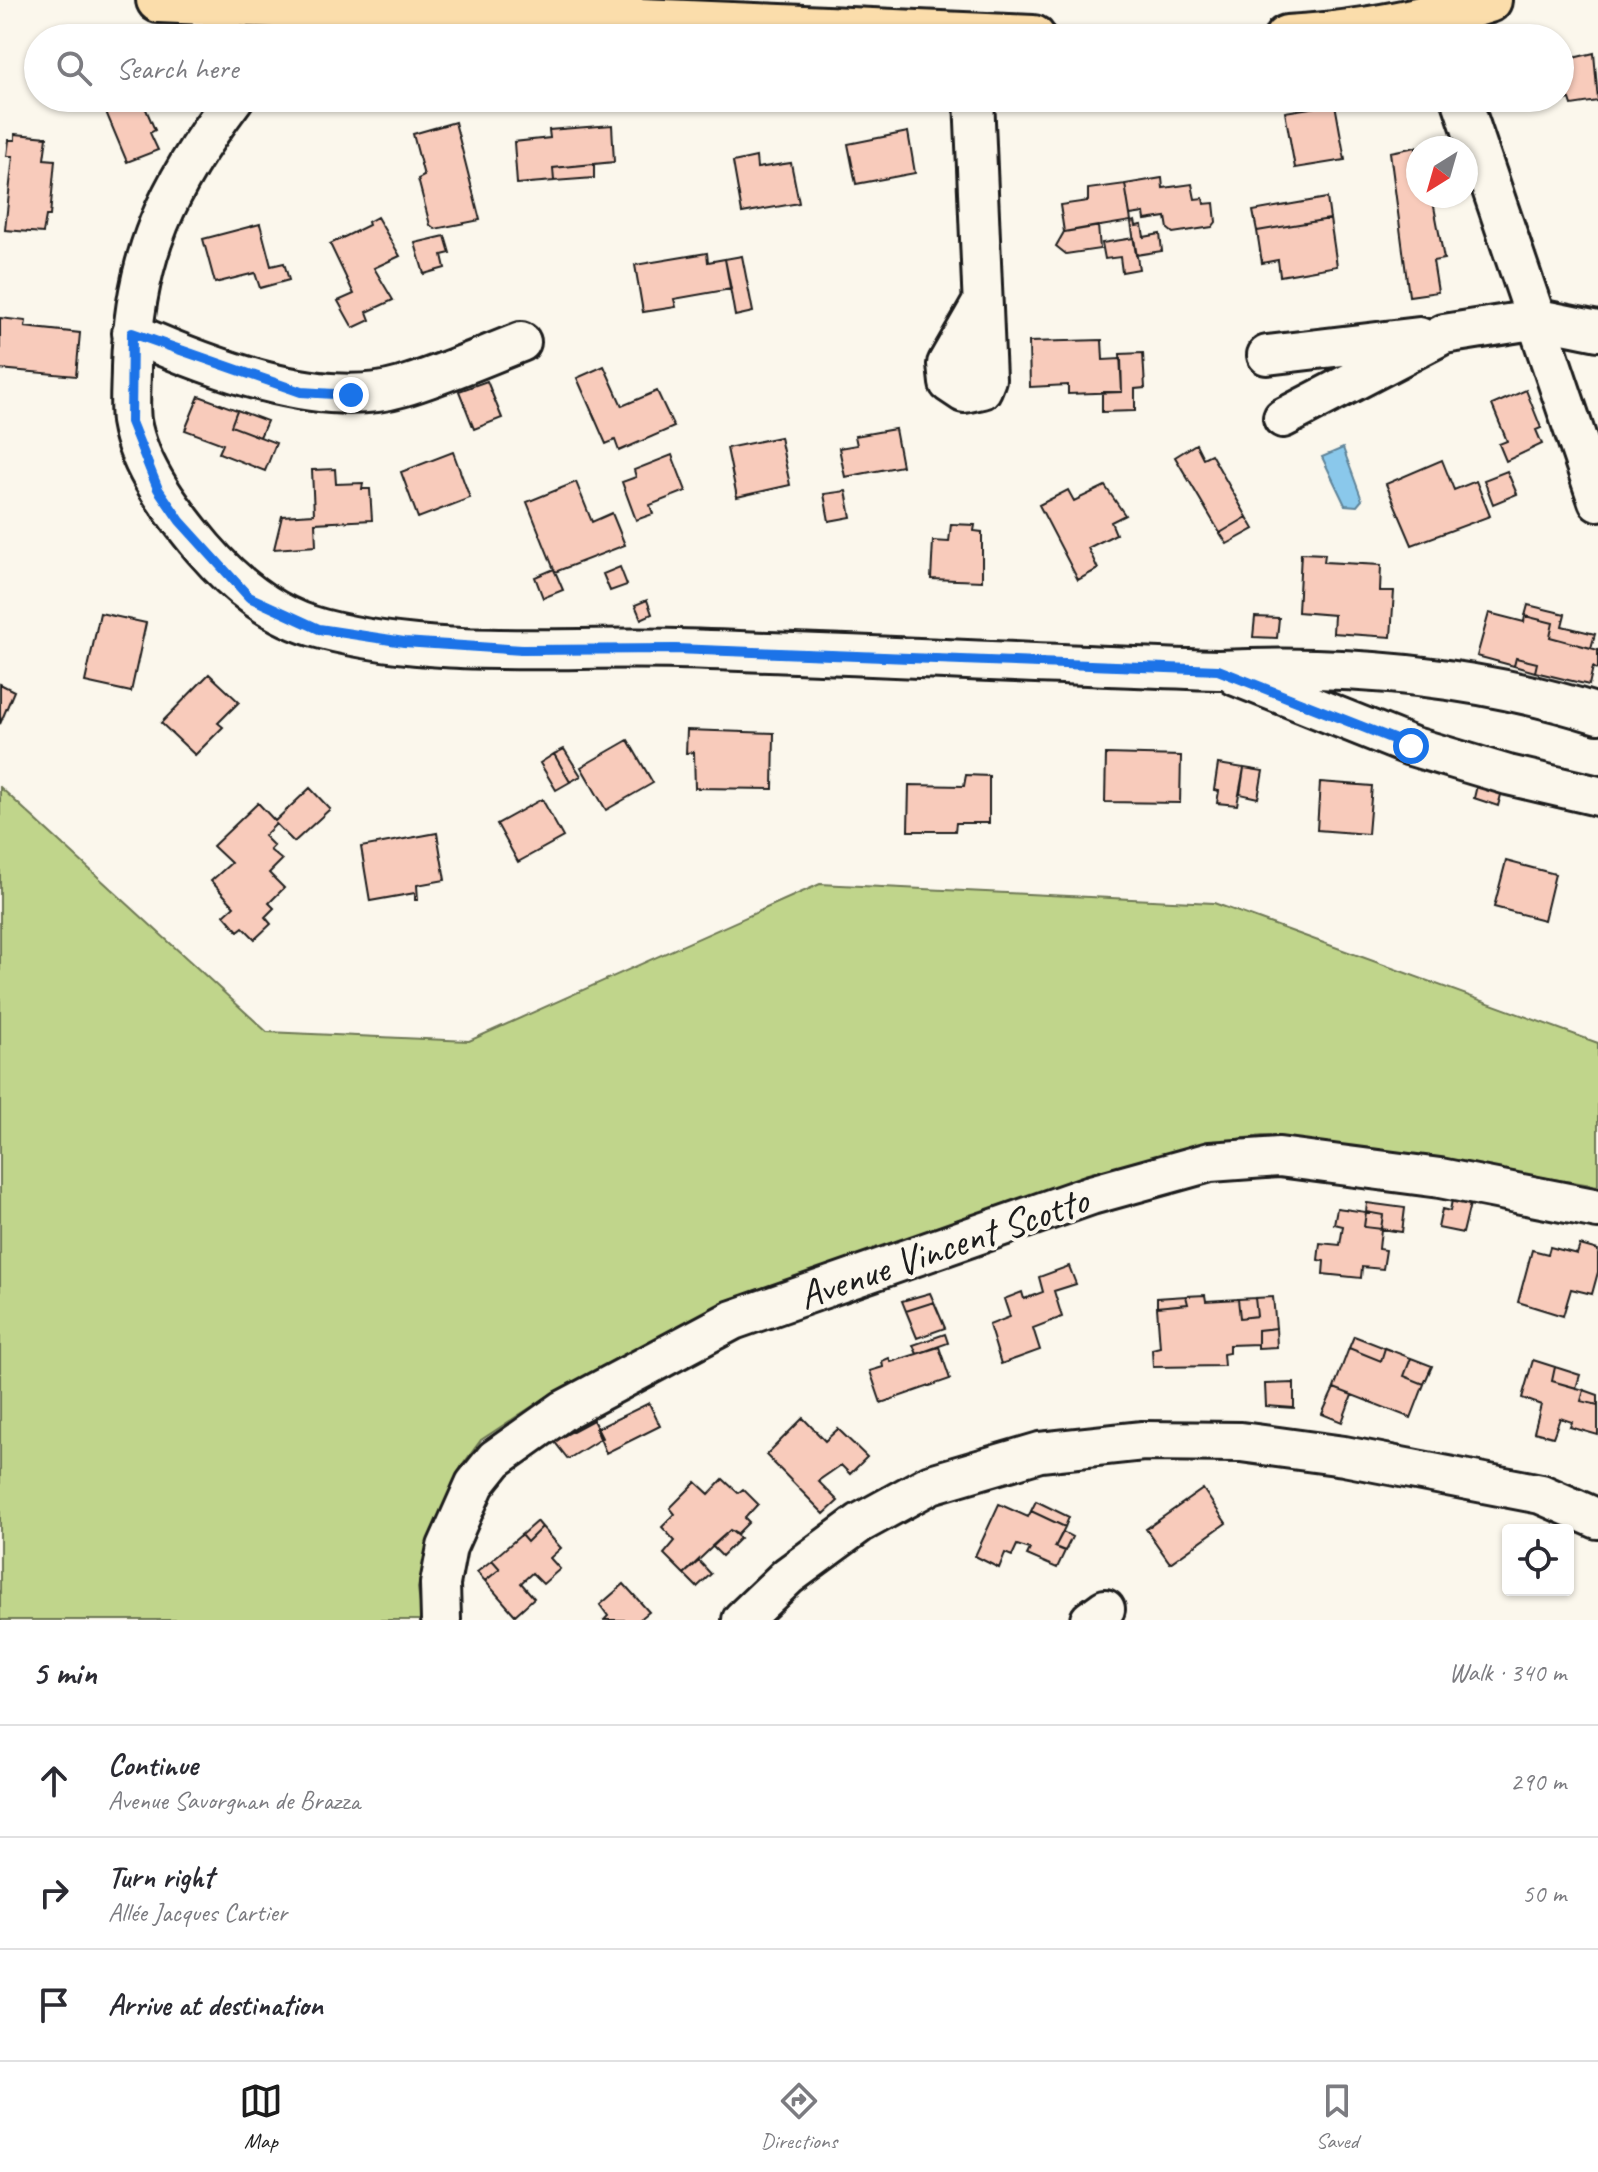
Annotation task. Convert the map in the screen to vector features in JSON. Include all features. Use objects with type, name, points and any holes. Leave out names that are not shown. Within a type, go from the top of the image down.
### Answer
[{"type":"main road","points":[[159,0],[213,21],[352,24]]},
{"type":"main road","points":[[1445,24],[1489,0]]},
{"type":"street","points":[[225,112],[174,187],[137,288],[132,333],[131,422],[158,489],[180,521],[249,597],[319,629],[404,642],[522,650],[675,649],[1218,670],[1300,666],[1393,671],[1525,695],[1598,714]]},
{"type":"street","points":[[975,112],[982,303]]},
{"type":"street","points":[[1466,112],[1539,319],[1598,501]]},
{"type":"street","points":[[1267,355],[1444,334],[1539,319],[1598,331]]},
{"type":"street","points":[[132,333],[301,392],[351,395],[400,388],[521,342]]},
{"type":"street","points":[[1283,418],[1444,334]]},
{"type":"street","points":[[1218,670],[1411,746],[1508,775],[1598,796]]},
{"type":"street","name":"Avenue Vincent Scotto","points":[[441,1620],[440,1584],[447,1547],[475,1484],[495,1459],[564,1410],[733,1320],[1091,1195],[1210,1162],[1279,1157],[1440,1178],[1598,1209]]},
{"type":"street","points":[[742,1620],[788,1576],[860,1523],[931,1484],[1040,1452],[1143,1441],[1241,1442],[1344,1456],[1541,1494],[1598,1519]]},
{"type":"green space","points":[[0,787],[267,1032],[469,1041],[820,884],[1214,903],[1598,1043],[1598,1186],[1271,1135],[1204,1143],[721,1306],[554,1392],[481,1440],[461,1467],[430,1537],[418,1588],[422,1620],[0,1620]]},
{"type":"water","points":[[1343,448],[1362,500],[1357,506],[1345,505],[1322,457]]},
{"type":"building","points":[[1594,53],[1598,101],[1574,105],[1574,58]]},
{"type":"building","points":[[106,112],[147,112],[155,130],[150,133],[158,150],[127,162]]},
{"type":"building","points":[[1285,112],[1336,112],[1345,160],[1295,168]]},
{"type":"building","points":[[455,122],[480,220],[435,229],[430,225],[418,179],[424,176],[413,134]]},
{"type":"building","points":[[612,125],[614,162],[553,168],[554,181],[517,184],[514,142],[550,138],[549,130]]},
{"type":"building","points":[[908,132],[915,173],[856,184],[848,144]]},
{"type":"building","points":[[15,134],[47,137],[44,159],[55,160],[50,216],[46,216],[43,233],[5,230],[13,156],[7,156],[9,140],[15,140]]},
{"type":"building","points":[[1406,149],[1406,208],[1434,208],[1444,259],[1433,261],[1438,292],[1409,296],[1390,152]]},
{"type":"building","points":[[756,157],[757,168],[791,163],[799,203],[742,213],[733,162]]},
{"type":"building","points":[[594,164],[594,178],[554,181],[553,168]]},
{"type":"building","points":[[1162,178],[1163,188],[1192,184],[1195,199],[1203,198],[1204,204],[1214,203],[1216,222],[1212,227],[1173,233],[1168,229],[1166,217],[1145,220],[1144,213],[1130,215],[1125,184]]},
{"type":"building","points":[[1125,184],[1131,221],[1064,232],[1060,205],[1088,201],[1088,189]]},
{"type":"building","points":[[1327,198],[1330,219],[1257,231],[1253,211]]},
{"type":"building","points":[[377,217],[400,256],[374,268],[393,300],[367,312],[370,320],[353,328],[338,301],[354,294],[330,244],[369,225],[368,222]]},
{"type":"building","points":[[1330,219],[1337,266],[1280,276],[1278,260],[1262,263],[1257,231]]},
{"type":"building","points":[[1135,221],[1136,226],[1142,225],[1144,237],[1160,234],[1162,251],[1136,255],[1131,222]]},
{"type":"building","points":[[260,224],[271,266],[284,263],[289,280],[260,288],[255,273],[215,283],[203,239]]},
{"type":"building","points":[[1098,226],[1100,249],[1066,254],[1056,246],[1064,232]]},
{"type":"building","points":[[445,236],[450,253],[442,255],[445,268],[424,274],[415,243]]},
{"type":"building","points":[[1134,238],[1139,269],[1122,272],[1120,257],[1105,259],[1102,243]]},
{"type":"building","points":[[707,253],[708,262],[725,259],[731,289],[674,299],[676,307],[643,312],[635,265]]},
{"type":"building","points":[[742,256],[753,312],[735,316],[725,259]]},
{"type":"building","points":[[0,318],[26,321],[25,327],[80,333],[76,376],[0,369]]},
{"type":"building","points":[[1102,340],[1103,360],[1121,359],[1122,392],[1068,394],[1068,385],[1030,387],[1029,342]]},
{"type":"building","points":[[1143,353],[1145,388],[1135,389],[1135,411],[1102,412],[1102,392],[1122,392],[1120,354]]},
{"type":"building","points":[[604,366],[622,406],[657,391],[674,427],[619,451],[615,440],[606,444],[577,378]]},
{"type":"building","points":[[487,381],[502,418],[474,429],[459,391]]},
{"type":"building","points":[[1526,390],[1541,428],[1536,430],[1542,444],[1506,461],[1499,444],[1507,441],[1492,405]]},
{"type":"building","points":[[199,396],[237,410],[231,426],[276,443],[265,471],[219,453],[223,444],[185,430]]},
{"type":"building","points":[[237,410],[267,421],[260,437],[231,426]]},
{"type":"building","points":[[895,429],[902,466],[845,477],[839,448],[857,445],[855,436]]},
{"type":"building","points":[[780,437],[790,485],[737,497],[727,448]]},
{"type":"building","points":[[1196,444],[1203,458],[1211,454],[1247,517],[1220,533],[1175,457]]},
{"type":"building","points":[[453,452],[470,498],[418,518],[401,472]]},
{"type":"building","points":[[672,455],[686,491],[650,505],[653,514],[636,520],[622,482],[636,477],[634,470]]},
{"type":"building","points":[[1442,460],[1454,490],[1476,481],[1490,516],[1412,545],[1386,484]]},
{"type":"building","points":[[335,469],[336,484],[363,483],[362,489],[370,489],[372,520],[315,523],[316,546],[274,549],[282,516],[314,514],[312,470]]},
{"type":"building","points":[[1507,471],[1517,494],[1493,504],[1484,480]]},
{"type":"building","points":[[576,482],[592,522],[612,513],[625,545],[555,572],[527,502]]},
{"type":"building","points":[[1105,486],[1125,515],[1111,522],[1116,534],[1088,548],[1098,569],[1078,580],[1039,505],[1068,490],[1074,501]]},
{"type":"building","points":[[846,491],[851,517],[829,521],[824,494]]},
{"type":"building","points":[[1247,517],[1254,529],[1227,544],[1220,533]]},
{"type":"building","points":[[951,524],[975,525],[974,531],[982,532],[982,581],[931,579],[933,541],[949,542]]},
{"type":"building","points":[[1301,553],[1325,554],[1324,562],[1381,565],[1380,591],[1394,591],[1391,637],[1333,633],[1334,615],[1298,612]]},
{"type":"building","points":[[620,567],[627,585],[610,591],[603,574]]},
{"type":"building","points":[[554,569],[563,590],[543,598],[535,577]]},
{"type":"building","points":[[647,600],[652,614],[641,619],[635,605]]},
{"type":"building","points":[[1528,605],[1565,614],[1562,626],[1595,634],[1591,648],[1550,637],[1553,623],[1525,616]]},
{"type":"building","points":[[100,613],[146,623],[131,692],[85,682]]},
{"type":"building","points":[[1489,613],[1524,622],[1525,616],[1553,623],[1550,637],[1598,650],[1598,670],[1593,667],[1589,685],[1535,672],[1537,663],[1516,658],[1514,666],[1477,656]]},
{"type":"building","points":[[1255,617],[1279,618],[1277,638],[1253,637]]},
{"type":"building","points":[[1516,658],[1537,663],[1535,672],[1514,666]]},
{"type":"building","points":[[209,674],[239,702],[218,723],[223,727],[195,755],[161,723]]},
{"type":"building","points":[[0,684],[14,691],[0,724]]},
{"type":"building","points":[[687,730],[774,733],[773,789],[695,788],[694,752],[686,753]]},
{"type":"building","points":[[628,740],[653,783],[606,810],[581,767]]},
{"type":"building","points":[[564,749],[581,776],[570,782],[554,754]]},
{"type":"building","points":[[554,754],[570,782],[556,790],[540,763]]},
{"type":"building","points":[[1106,754],[1181,756],[1180,803],[1105,802]]},
{"type":"building","points":[[1218,764],[1244,768],[1237,805],[1217,803],[1219,791],[1214,790]]},
{"type":"building","points":[[1244,768],[1263,771],[1258,798],[1240,794]]},
{"type":"building","points":[[966,775],[989,776],[989,823],[956,823],[955,831],[908,831],[909,785],[964,786]]},
{"type":"building","points":[[1479,777],[1504,784],[1498,806],[1474,798]]},
{"type":"building","points":[[1320,782],[1372,786],[1368,834],[1317,830]]},
{"type":"building","points":[[310,788],[330,809],[294,842],[276,824],[264,836],[274,846],[270,850],[282,860],[269,873],[284,888],[269,903],[274,908],[265,917],[271,924],[255,939],[243,927],[238,931],[224,915],[234,906],[211,881],[231,863],[213,846],[258,803],[275,821]]},
{"type":"building","points":[[542,799],[563,837],[518,862],[497,824]]},
{"type":"building","points":[[437,833],[445,880],[417,885],[418,900],[415,900],[415,893],[370,901],[361,847]]},
{"type":"building","points":[[1506,861],[1555,874],[1544,920],[1494,907]]},
{"type":"building","points":[[1452,1200],[1470,1204],[1463,1233],[1438,1228],[1442,1209],[1450,1211]]},
{"type":"building","points":[[1367,1203],[1405,1208],[1402,1232],[1381,1229],[1383,1215],[1366,1212]]},
{"type":"building","points":[[1337,1208],[1366,1212],[1364,1227],[1381,1229],[1379,1249],[1386,1250],[1383,1269],[1362,1267],[1361,1278],[1323,1274],[1324,1261],[1318,1260],[1320,1243],[1340,1245],[1343,1226],[1334,1224]]},
{"type":"building","points":[[1366,1212],[1383,1215],[1381,1229],[1364,1227]]},
{"type":"building","points":[[1580,1245],[1598,1250],[1598,1272],[1592,1294],[1571,1289],[1563,1316],[1518,1302],[1532,1250],[1548,1254],[1550,1247],[1577,1254]]},
{"type":"building","points":[[1069,1266],[1076,1284],[1054,1291],[1062,1317],[1033,1328],[1040,1350],[1001,1364],[989,1325],[1010,1317],[1004,1299],[1022,1292],[1024,1299],[1043,1292],[1039,1277]]},
{"type":"building","points":[[930,1293],[934,1302],[906,1311],[902,1301]]},
{"type":"building","points":[[1205,1295],[1206,1301],[1238,1299],[1240,1318],[1257,1316],[1255,1298],[1273,1297],[1276,1328],[1258,1330],[1258,1344],[1229,1345],[1229,1353],[1223,1354],[1224,1366],[1153,1367],[1152,1349],[1160,1347],[1157,1307],[1188,1304],[1186,1296]]},
{"type":"building","points":[[1186,1296],[1188,1304],[1157,1307],[1157,1298]]},
{"type":"building","points":[[1255,1298],[1257,1316],[1240,1318],[1238,1299]]},
{"type":"building","points":[[934,1302],[945,1328],[917,1338],[906,1311]]},
{"type":"building","points":[[1276,1328],[1277,1347],[1258,1348],[1258,1330]]},
{"type":"building","points":[[945,1334],[948,1343],[917,1354],[913,1345]]},
{"type":"building","points":[[1354,1336],[1385,1348],[1381,1361],[1349,1348]]},
{"type":"building","points":[[939,1347],[950,1379],[881,1403],[870,1371],[883,1367],[882,1361],[889,1358],[891,1362]]},
{"type":"building","points":[[1349,1348],[1381,1361],[1385,1348],[1411,1358],[1404,1376],[1424,1384],[1411,1418],[1334,1388]]},
{"type":"building","points":[[1411,1358],[1432,1366],[1424,1384],[1404,1376]]},
{"type":"building","points":[[1533,1360],[1555,1367],[1552,1381],[1584,1390],[1581,1401],[1598,1405],[1598,1435],[1570,1427],[1572,1422],[1560,1418],[1553,1437],[1534,1432],[1541,1405],[1522,1398]]},
{"type":"building","points":[[1555,1367],[1580,1375],[1576,1388],[1552,1381]]},
{"type":"building","points":[[1294,1383],[1294,1408],[1266,1406],[1265,1384]]},
{"type":"building","points":[[1334,1388],[1352,1395],[1342,1422],[1322,1414]]},
{"type":"building","points":[[1584,1390],[1598,1395],[1598,1405],[1581,1401]]},
{"type":"building","points":[[649,1403],[660,1426],[606,1453],[596,1429]]},
{"type":"building","points":[[803,1418],[825,1441],[838,1429],[867,1457],[850,1474],[841,1465],[818,1481],[838,1501],[824,1514],[766,1455]]},
{"type":"building","points":[[593,1420],[602,1438],[568,1459],[554,1441]]},
{"type":"building","points":[[723,1479],[738,1493],[743,1489],[758,1504],[745,1518],[749,1522],[737,1534],[730,1530],[684,1574],[664,1554],[675,1541],[662,1527],[675,1514],[670,1508],[696,1482],[709,1494]]},
{"type":"building","points":[[1203,1489],[1226,1523],[1170,1563],[1146,1529]]},
{"type":"building","points":[[1036,1501],[1069,1517],[1065,1527],[1031,1511]]},
{"type":"building","points":[[999,1504],[1028,1517],[1031,1511],[1065,1527],[1055,1547],[1065,1551],[1057,1568],[1027,1555],[1030,1549],[1017,1545],[1012,1556],[1005,1553],[999,1568],[975,1556]]},
{"type":"building","points":[[537,1521],[542,1527],[527,1542],[521,1535]]},
{"type":"building","points":[[542,1527],[561,1548],[550,1558],[560,1569],[543,1584],[532,1573],[521,1583],[534,1598],[515,1615],[485,1581],[500,1569],[492,1560],[521,1535],[527,1542]]},
{"type":"building","points":[[730,1530],[740,1538],[722,1556],[712,1546]]},
{"type":"building","points":[[1063,1532],[1072,1537],[1065,1551],[1055,1547]]},
{"type":"building","points":[[492,1560],[500,1569],[485,1581],[477,1572]]},
{"type":"building","points":[[699,1561],[711,1574],[697,1587],[684,1574]]},
{"type":"building","points":[[624,1584],[649,1612],[639,1620],[604,1620],[608,1616],[600,1605]]},
{"type":"route","points":[[351,395],[301,392],[132,333],[131,422],[158,489],[180,521],[249,597],[319,629],[404,642],[522,650],[675,649],[1218,670],[1411,746]]}]
